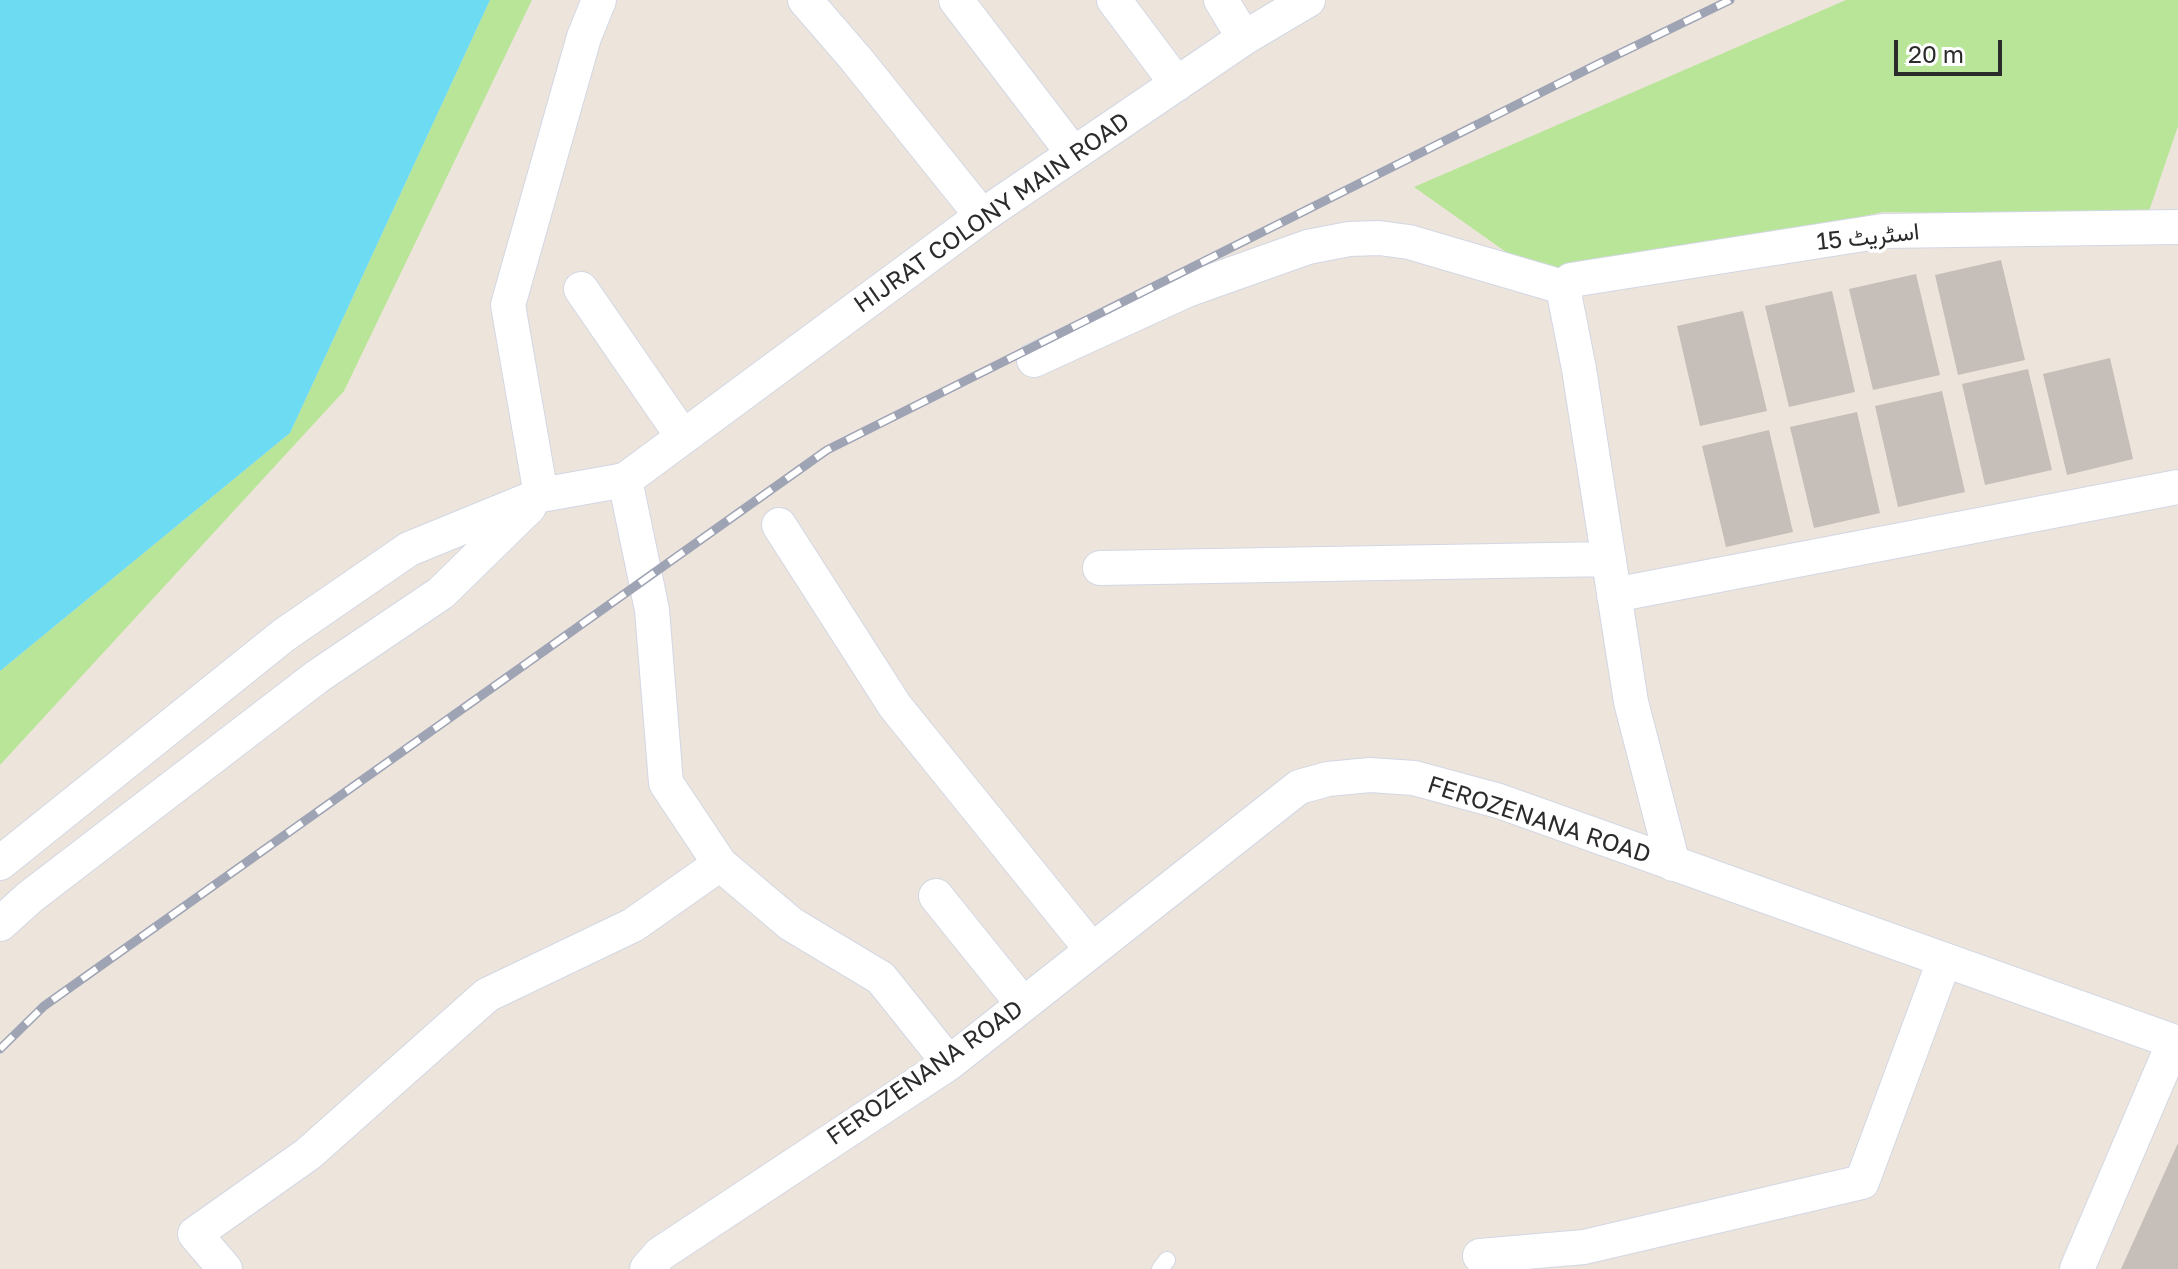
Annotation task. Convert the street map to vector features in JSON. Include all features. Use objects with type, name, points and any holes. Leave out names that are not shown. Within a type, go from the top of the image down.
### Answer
[{"type":"street","points":[[541,495],[508,305],[584,37],[599,0]]},
{"type":"street","points":[[805,0],[982,216]]},
{"type":"street","points":[[956,0],[1073,153]]},
{"type":"street","points":[[1114,0],[1177,84]]},
{"type":"street","points":[[1221,0],[1244,38]]},
{"type":"street","name":"HIJRAT COLONY MAIN ROAD","points":[[625,480],[982,216],[1302,1]]},
{"type":"street","name":"اسٹریٹ 15","points":[[1566,288],[1571,280],[1883,231],[2178,227]]},
{"type":"street","points":[[1034,360],[1187,290],[1308,247],[1349,239],[1379,238],[1409,242],[1566,288],[1565,298],[1631,702],[1673,864]]},
{"type":"street","points":[[581,289],[683,437]]},
{"type":"street","points":[[0,863],[284,635],[409,549],[541,495],[625,480],[652,610],[666,783],[720,864],[791,924],[881,978],[949,1063]]},
{"type":"street","points":[[1614,595],[2178,487]]},
{"type":"street","points":[[0,924],[30,897],[318,676],[441,593],[541,495]]},
{"type":"street","points":[[779,525],[895,706],[1092,950]]},
{"type":"street","points":[[1100,568],[1609,559]]},
{"type":"street","name":"FEROZENANA ROAD","points":[[647,1269],[660,1254],[949,1063],[1299,787],[1328,779],[1370,775],[1414,778],[1499,801],[2176,1043]]},
{"type":"street","points":[[225,1269],[195,1234],[308,1154],[487,995],[633,925],[720,864]]},
{"type":"street","points":[[936,896],[1023,1004]]},
{"type":"street","points":[[1480,1256],[1584,1247],[1862,1182],[1944,961]]},
{"type":"street","points":[[2077,1269],[2176,1043]]},
{"type":"green space","points":[[490,0],[532,0],[344,391],[0,765],[0,671],[290,433]]},
{"type":"green space","points":[[1846,0],[2178,0],[2178,126],[2147,217],[1883,212],[1779,235],[1540,276],[1414,187]]},
{"type":"water","points":[[0,0],[490,0],[290,433],[0,671]]},
{"type":"building","points":[[2001,260],[2025,360],[1958,375],[1935,275]]},
{"type":"building","points":[[1916,274],[1940,375],[1873,390],[1849,289]]},
{"type":"building","points":[[1832,291],[1855,392],[1789,407],[1765,306]]},
{"type":"building","points":[[1743,311],[1767,411],[1700,426],[1677,326]]},
{"type":"building","points":[[2110,358],[2133,459],[2067,475],[2043,374]]},
{"type":"building","points":[[2028,369],[2052,470],[1985,485],[1962,384]]},
{"type":"building","points":[[1942,391],[1965,492],[1898,507],[1875,406]]},
{"type":"building","points":[[1857,412],[1880,513],[1814,528],[1790,427]]},
{"type":"building","points":[[1769,430],[1793,532],[1726,547],[1702,446]]},
{"type":"building","points":[[2178,1143],[2178,1269],[2121,1269]]},
{"type":"railway","points":[[0,1049],[44,1006],[827,450],[1730,0]]}]
